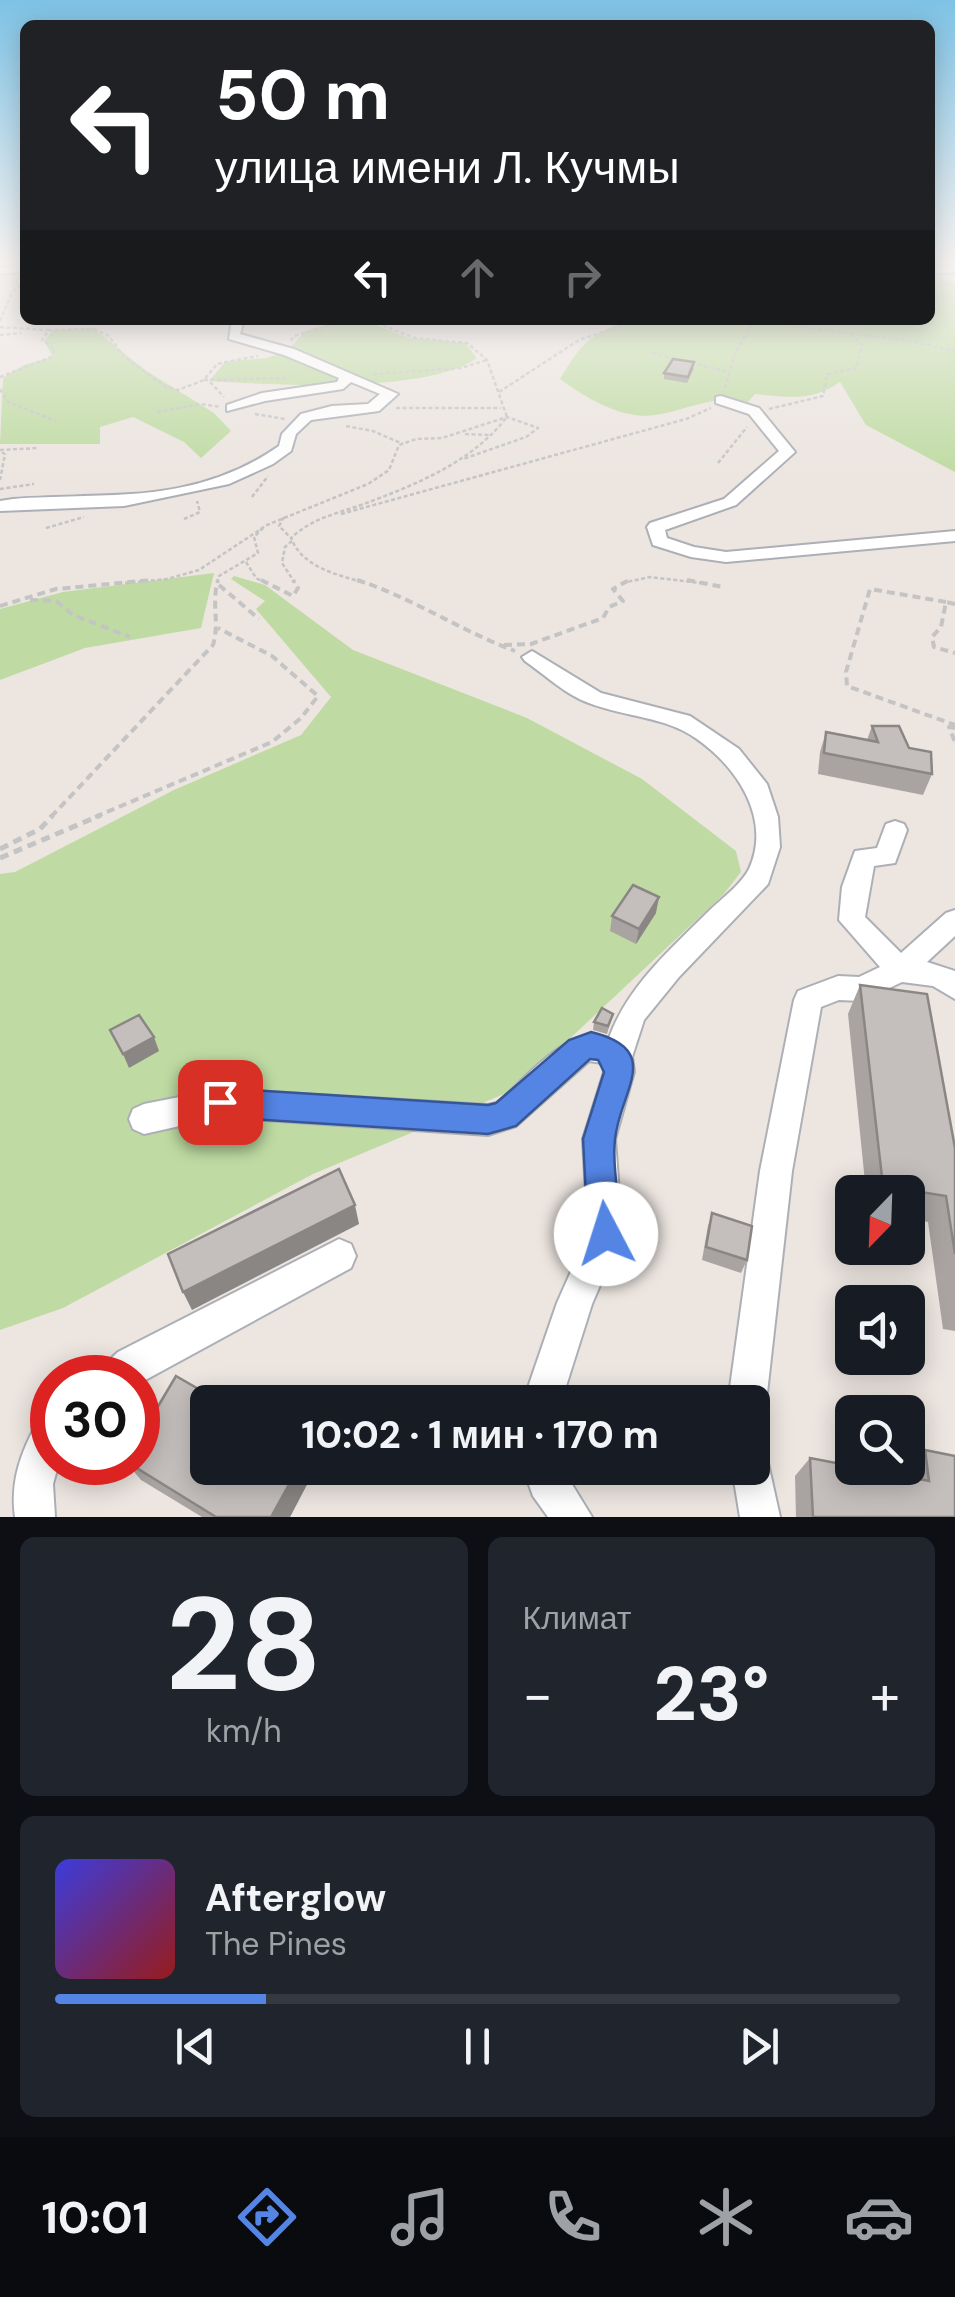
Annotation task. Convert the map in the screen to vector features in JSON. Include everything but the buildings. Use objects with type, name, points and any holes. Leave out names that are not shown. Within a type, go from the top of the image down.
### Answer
[{"type":"street","points":[[0,506],[102,503],[247,474],[286,448],[287,434],[301,418],[374,408],[374,403],[392,394],[289,352],[233,336],[234,333]]},
{"type":"street","points":[[224,407],[343,384],[347,375]]},
{"type":"street","points":[[720,400],[746,404],[758,412],[787,452],[730,502],[656,526],[659,541],[690,552],[726,558],[955,536]]},
{"type":"street","points":[[532,656],[594,698],[682,721],[731,754],[755,784],[766,816],[768,847],[759,877],[669,969],[632,1014],[617,1058],[619,1072],[599,1139],[606,1234],[575,1304],[548,1385]]},
{"type":"street","points":[[895,830],[886,856],[864,858],[855,887],[852,920],[900,970],[939,975],[955,986]]},
{"type":"street","points":[[749,1385],[776,1171],[808,1000],[838,988],[862,989],[900,970],[955,920]]},
{"type":"street","points":[[144,1119],[220,1102],[488,1120],[504,1116],[580,1050],[591,1046],[606,1049],[617,1058]]},
{"type":"street","points":[[151,1355],[339,1256]]},
{"type":"street","points":[[31,1485],[35,1517]]},
{"type":"street","points":[[549,1485],[572,1517]]},
{"type":"street","points":[[755,1485],[760,1517]]},
{"type":"path","points":[[0,336],[25,333]]},
{"type":"path","points":[[0,378],[5,372],[51,357],[55,349],[42,340],[47,333]]},
{"type":"path","points":[[101,333],[109,336],[123,356],[166,387],[178,390],[204,380],[218,364],[289,352],[287,348],[294,336],[305,333]]},
{"type":"path","points":[[402,333],[415,338],[467,343],[487,360],[507,417]]},
{"type":"path","points":[[498,392],[579,340],[600,333]]},
{"type":"path","points":[[720,400],[735,354],[747,333]]},
{"type":"path","points":[[831,333],[910,341],[955,352]]},
{"type":"path","points":[[718,463],[758,412],[824,396],[827,374],[856,368],[862,344],[852,336]]},
{"type":"path","points":[[652,352],[730,372]]},
{"type":"path","points":[[210,382],[224,407]]},
{"type":"path","points":[[0,389],[8,402],[56,422]]},
{"type":"path","points":[[157,412],[201,404],[373,431],[403,444],[461,433],[507,417],[532,424],[537,431],[314,521],[285,548],[282,563],[298,588],[293,596],[256,578],[246,562]]},
{"type":"path","points":[[374,408],[502,408]]},
{"type":"path","points":[[314,521],[499,473],[704,413]]},
{"type":"path","points":[[460,460],[492,435],[507,417]]},
{"type":"path","points":[[461,433],[492,435]]},
{"type":"path","points":[[0,606],[56,589],[167,579],[199,570],[267,525],[368,484],[389,470],[403,444]]},
{"type":"path","points":[[0,451],[38,448]]},
{"type":"path","points":[[0,451],[4,454],[0,480]]},
{"type":"path","points":[[0,490],[34,484]]},
{"type":"path","points":[[184,519],[200,512],[196,486]]},
{"type":"path","points":[[284,517],[279,526],[292,540],[298,555],[325,570],[394,592],[500,646],[532,656]]},
{"type":"path","points":[[0,849],[40,829],[213,645],[218,628],[211,603],[219,576],[258,553],[254,537],[267,525]]},
{"type":"path","points":[[500,646],[520,641],[531,644],[603,618],[609,607],[623,601],[613,589],[622,580],[675,580],[723,587]]},
{"type":"path","points":[[218,584],[259,619]]},
{"type":"path","points":[[955,604],[870,590],[846,672],[847,686],[857,692],[955,726]]},
{"type":"path","points":[[25,600],[56,601],[73,615],[130,637]]},
{"type":"path","points":[[946,602],[941,627],[932,637],[934,647],[955,653]]},
{"type":"path","points":[[0,858],[272,742],[301,718],[318,696],[288,666],[242,636],[218,628]]},
{"type":"path","points":[[955,726],[950,727],[955,742]]},
{"type":"green space","points":[[51,333],[99,333],[145,370],[214,413],[231,431],[201,458],[184,442],[133,417],[100,427],[100,444],[0,444],[3,378],[24,365],[53,357],[44,341]]},
{"type":"green space","points":[[303,333],[396,333],[409,338],[465,343],[477,358],[454,369],[387,382],[309,385],[209,381],[225,362],[266,358],[288,351]]},
{"type":"green space","points":[[601,333],[955,333],[955,472],[866,425],[840,382],[810,395],[755,394],[748,402],[713,401],[655,415],[630,414],[605,406],[560,379],[588,341]]},
{"type":"green space","points":[[214,573],[201,628],[85,648],[0,680],[0,609],[63,592]]},
{"type":"green space","points":[[234,576],[265,585],[353,650],[527,718],[642,779],[736,851],[741,872],[723,895],[516,1089],[313,1174],[63,1308],[0,1330],[0,874],[15,872],[174,790],[301,735],[331,697],[256,609],[265,601],[231,579]]},
{"type":"route","points":[[220,1102],[488,1120],[504,1116],[580,1050],[591,1046],[606,1049],[617,1058],[619,1072],[599,1139],[606,1234]]}]
